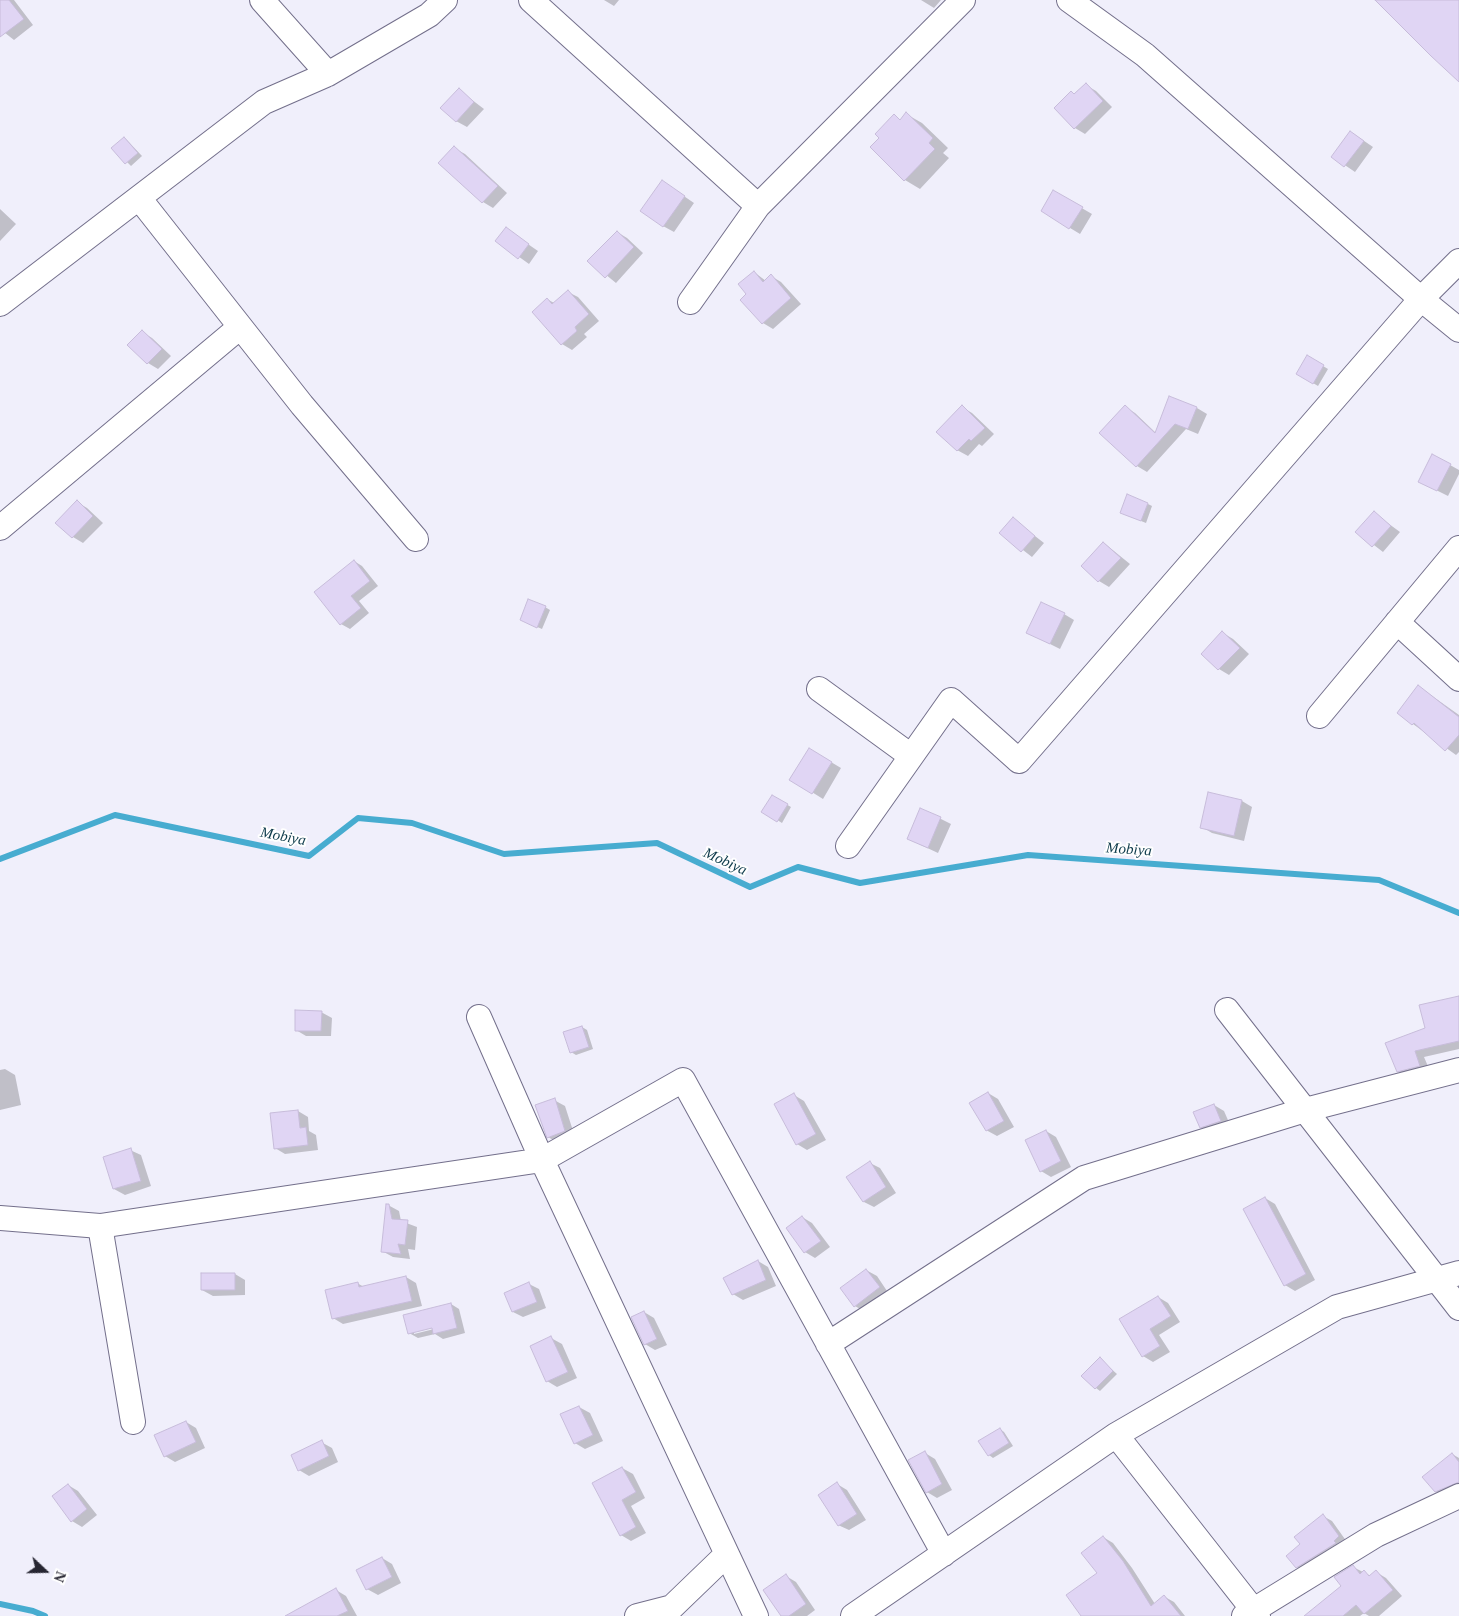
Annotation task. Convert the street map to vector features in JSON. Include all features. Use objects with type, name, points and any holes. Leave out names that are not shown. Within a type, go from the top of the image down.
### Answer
[{"type":"street","points":[[262,0],[328,74]]},
{"type":"street","points":[[0,304],[264,102],[328,74],[429,16],[445,0]]},
{"type":"street","points":[[531,0],[758,206]]},
{"type":"street","points":[[690,302],[758,206],[963,0]]},
{"type":"street","points":[[1069,0],[1145,55],[1421,299],[1459,330]]},
{"type":"street","points":[[139,198],[302,405],[416,539]]},
{"type":"street","points":[[848,846],[951,700],[1019,761],[1421,299],[1459,261]]},
{"type":"street","points":[[0,528],[240,327]]},
{"type":"street","points":[[1319,716],[1459,548]]},
{"type":"street","points":[[1397,622],[1459,679]]},
{"type":"street","points":[[819,689],[911,756]]},
{"type":"street","points":[[1227,1010],[1459,1308]]},
{"type":"street","points":[[479,1016],[542,1160],[756,1616]]},
{"type":"street","points":[[828,1344],[1084,1178],[1305,1110],[1459,1070]]},
{"type":"street","points":[[0,1218],[100,1226],[542,1160],[683,1080],[944,1554]]},
{"type":"street","points":[[100,1226],[133,1422]]},
{"type":"street","points":[[853,1616],[1116,1435],[1336,1307],[1434,1278],[1459,1273]]},
{"type":"street","points":[[1116,1435],[1251,1614],[1376,1535],[1459,1496]]},
{"type":"street","points":[[637,1616],[672,1607],[726,1555]]},
{"type":"building","points":[[0,0],[9,0],[24,19],[0,37]]},
{"type":"building","points":[[1375,0],[1459,0],[1459,82],[1431,56]]},
{"type":"building","points":[[1086,83],[1103,101],[1074,129],[1054,108],[1071,91],[1074,94]]},
{"type":"building","points":[[459,88],[474,102],[456,122],[440,108]]},
{"type":"building","points":[[906,112],[933,138],[929,143],[935,149],[904,181],[870,147],[879,138],[875,134],[894,114],[900,120]]},
{"type":"building","points":[[1350,131],[1364,141],[1344,167],[1331,157]]},
{"type":"building","points":[[124,137],[138,153],[125,164],[111,148]]},
{"type":"building","points":[[454,146],[498,186],[482,203],[438,163]]},
{"type":"building","points":[[662,180],[685,196],[663,227],[640,211]]},
{"type":"building","points":[[1053,190],[1083,207],[1069,229],[1041,211]]},
{"type":"building","points":[[506,227],[529,244],[518,259],[495,241]]},
{"type":"building","points":[[617,231],[634,247],[605,278],[587,261]]},
{"type":"building","points":[[754,271],[763,282],[771,274],[791,298],[762,324],[740,300],[746,294],[738,284]]},
{"type":"building","points":[[568,290],[589,314],[575,327],[577,331],[561,345],[532,312],[547,298],[552,304]]},
{"type":"building","points":[[142,330],[162,349],[147,364],[127,345]]},
{"type":"building","points":[[1307,355],[1324,365],[1313,384],[1296,374]]},
{"type":"building","points":[[1169,396],[1197,407],[1188,429],[1175,424],[1136,467],[1099,433],[1125,405],[1155,433]]},
{"type":"building","points":[[962,405],[985,428],[971,441],[969,439],[957,451],[936,432]]},
{"type":"building","points":[[1432,454],[1451,464],[1437,491],[1418,482]]},
{"type":"building","points":[[1127,494],[1148,503],[1141,521],[1120,513]]},
{"type":"building","points":[[77,500],[93,516],[72,538],[55,523]]},
{"type":"building","points":[[1374,511],[1391,526],[1372,547],[1355,532]]},
{"type":"building","points":[[1013,517],[1035,536],[1021,552],[999,533]]},
{"type":"building","points":[[1103,542],[1121,558],[1098,582],[1081,566]]},
{"type":"building","points":[[354,560],[370,581],[351,596],[361,608],[340,625],[314,592]]},
{"type":"building","points":[[528,599],[546,606],[537,628],[520,620]]},
{"type":"building","points":[[1041,602],[1065,613],[1050,644],[1026,633]]},
{"type":"building","points":[[1222,631],[1240,648],[1218,670],[1201,654]]},
{"type":"building","points":[[1418,685],[1459,717],[1459,735],[1445,751],[1414,723],[1412,725],[1397,713]]},
{"type":"building","points":[[809,748],[832,762],[812,794],[789,780]]},
{"type":"building","points":[[1208,792],[1242,800],[1234,836],[1200,828]]},
{"type":"building","points":[[772,795],[788,804],[777,822],[761,812]]},
{"type":"building","points":[[920,808],[941,817],[928,848],[907,839]]},
{"type":"building","points":[[1459,996],[1459,1041],[1415,1051],[1420,1066],[1397,1072],[1385,1043],[1425,1028],[1419,1005]]},
{"type":"building","points":[[295,1010],[322,1011],[321,1031],[295,1031]]},
{"type":"building","points":[[582,1026],[589,1047],[570,1053],[563,1032]]},
{"type":"building","points":[[988,1092],[1004,1121],[986,1131],[969,1103]]},
{"type":"building","points":[[794,1093],[816,1134],[796,1145],[774,1104]]},
{"type":"building","points":[[555,1098],[565,1131],[547,1138],[535,1105]]},
{"type":"building","points":[[1214,1104],[1221,1121],[1200,1128],[1193,1112]]},
{"type":"building","points":[[298,1110],[300,1128],[306,1127],[308,1145],[274,1149],[270,1113]]},
{"type":"building","points":[[1046,1130],[1061,1161],[1040,1172],[1025,1140]]},
{"type":"building","points":[[131,1148],[141,1181],[113,1189],[103,1157]]},
{"type":"building","points":[[870,1161],[886,1187],[863,1202],[846,1177]]},
{"type":"building","points":[[1265,1197],[1306,1274],[1284,1286],[1243,1209]]},
{"type":"building","points":[[386,1204],[389,1204],[392,1219],[408,1220],[405,1245],[398,1244],[401,1254],[381,1252]]},
{"type":"building","points":[[802,1216],[821,1241],[804,1253],[786,1228]]},
{"type":"building","points":[[758,1260],[766,1280],[732,1295],[723,1278]]},
{"type":"building","points":[[866,1269],[880,1287],[854,1307],[840,1288]]},
{"type":"building","points":[[201,1273],[235,1273],[235,1290],[201,1290]]},
{"type":"building","points":[[406,1276],[412,1301],[332,1319],[325,1290],[358,1282],[359,1287]]},
{"type":"building","points":[[529,1282],[537,1302],[512,1312],[504,1293]]},
{"type":"building","points":[[1158,1296],[1171,1316],[1150,1329],[1160,1346],[1142,1357],[1119,1319]]},
{"type":"building","points":[[451,1303],[457,1328],[433,1334],[432,1328],[408,1334],[403,1315]]},
{"type":"building","points":[[644,1311],[657,1339],[644,1345],[631,1317]]},
{"type":"building","points":[[551,1336],[568,1372],[546,1382],[530,1346]]},
{"type":"building","points":[[1100,1357],[1113,1371],[1095,1389],[1081,1376]]},
{"type":"building","points":[[579,1406],[593,1435],[574,1444],[560,1414]]},
{"type":"building","points":[[186,1421],[196,1442],[164,1457],[154,1435]]},
{"type":"building","points":[[1000,1428],[1009,1443],[988,1456],[978,1441]]},
{"type":"building","points":[[322,1440],[329,1456],[298,1471],[291,1455]]},
{"type":"building","points":[[925,1451],[942,1484],[926,1493],[908,1460]]},
{"type":"building","points":[[1452,1453],[1459,1462],[1459,1482],[1435,1492],[1422,1477]]},
{"type":"building","points":[[622,1467],[636,1492],[622,1500],[636,1527],[620,1536],[592,1483]]},
{"type":"building","points":[[837,1482],[857,1514],[838,1526],[818,1495]]},
{"type":"building","points":[[68,1484],[87,1509],[71,1522],[52,1496]]},
{"type":"building","points":[[1323,1514],[1339,1536],[1334,1541],[1336,1543],[1296,1568],[1286,1556],[1300,1544],[1294,1537]]},
{"type":"building","points":[[1103,1536],[1123,1561],[1151,1606],[1164,1595],[1181,1616],[1081,1616],[1066,1595],[1097,1573],[1081,1553]]},
{"type":"building","points":[[382,1557],[392,1577],[366,1590],[356,1570]]},
{"type":"building","points":[[1353,1565],[1360,1574],[1364,1570],[1369,1576],[1376,1570],[1393,1590],[1364,1614],[1356,1605],[1343,1616],[1304,1616],[1341,1586],[1334,1577]]},
{"type":"building","points":[[786,1574],[806,1604],[789,1616],[781,1616],[763,1590]]},
{"type":"building","points":[[336,1588],[348,1611],[337,1616],[285,1616]]},
{"type":"waterway","name":"Mobiya","points":[[0,859],[115,815],[309,856],[358,818],[412,823],[504,854],[657,843],[750,887],[798,867],[860,883],[1028,855],[1379,880],[1459,913]]},
{"type":"waterway","points":[[0,1604],[33,1611],[45,1616]]}]
